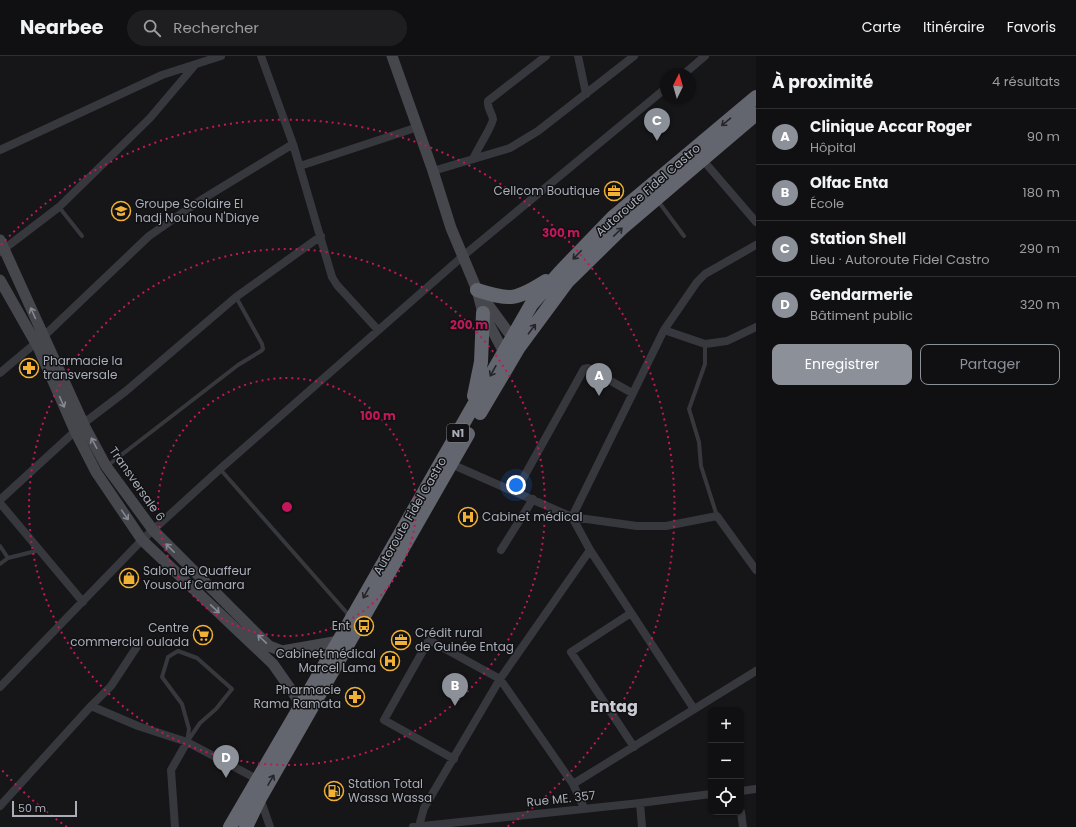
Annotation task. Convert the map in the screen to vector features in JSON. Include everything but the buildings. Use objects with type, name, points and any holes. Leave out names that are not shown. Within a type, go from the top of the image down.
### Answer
[{"type":"highway","name":"Autoroute Fidel Castro","points":[[230,827],[257,779],[306,707],[451,464],[507,358],[531,305],[560,272],[613,217],[756,97]]},
{"type":"highway","name":"Autoroute Fidel Castro","points":[[515,342],[567,282],[621,229],[756,114]]},
{"type":"highway","points":[[477,290],[510,298],[526,294],[560,272]]},
{"type":"highway","points":[[472,410],[481,362],[483,313]]},
{"type":"highway","name":"Autoroute Fidel Castro","points":[[246,827],[339,641],[442,460],[472,410],[507,358]]},
{"type":"main road","points":[[392,56],[418,127],[451,228],[477,290],[483,313],[507,358]]},
{"type":"main road","name":"Transversale 6","points":[[2,247],[40,340],[80,427],[96,472],[142,540],[272,664],[306,707]]},
{"type":"main road","name":"Transversale 6","points":[[0,280],[40,340]]},
{"type":"main road","points":[[477,290],[515,342]]},
{"type":"main road","name":"Transversale 6","points":[[80,427],[106,466],[153,530],[269,646],[282,651],[339,641]]},
{"type":"street","points":[[0,150],[162,75],[221,56]]},
{"type":"street","points":[[261,56],[293,144],[332,277],[337,286],[378,330]]},
{"type":"street","points":[[473,159],[493,120],[487,105],[488,101],[546,56]]},
{"type":"street","points":[[578,56],[586,94]]},
{"type":"street","points":[[433,171],[510,148],[538,132],[634,56]]},
{"type":"street","points":[[691,68],[706,56]]},
{"type":"street","points":[[2,247],[58,207],[150,118],[195,65]]},
{"type":"street","points":[[0,687],[84,602],[142,540],[220,469],[463,256],[660,93]]},
{"type":"street","points":[[300,166],[418,127]]},
{"type":"street","points":[[0,373],[40,340],[149,236],[201,200],[293,144]]},
{"type":"street","points":[[702,159],[756,222]]},
{"type":"street","points":[[84,602],[0,501],[80,427],[126,391],[236,297],[320,236]]},
{"type":"street","points":[[572,517],[664,330],[697,282],[705,274],[756,245]]},
{"type":"street","points":[[664,330],[705,344],[728,341],[756,327]]},
{"type":"street","points":[[516,491],[584,369],[588,368],[632,393]]},
{"type":"street","points":[[451,464],[516,491],[572,517],[637,526],[666,526],[717,516],[756,570]]},
{"type":"street","points":[[501,550],[533,499]]},
{"type":"street","points":[[572,517],[590,550],[694,709]]},
{"type":"street","points":[[416,827],[424,808],[500,679],[590,550]]},
{"type":"street","points":[[631,613],[571,652],[634,746]]},
{"type":"street","points":[[454,759],[384,720],[429,640],[500,679],[573,784],[584,808]]},
{"type":"street","points":[[0,806],[111,686],[140,642]]},
{"type":"street","points":[[573,784],[756,671]]},
{"type":"street","points":[[91,706],[138,726],[187,742],[257,779]]},
{"type":"street","points":[[175,827],[171,770],[187,742]]},
{"type":"street","points":[[744,791],[756,789]]},
{"type":"street","name":"Rue ME. 357","points":[[416,827],[708,794]]},
{"type":"street","points":[[260,798],[270,827]]},
{"type":"street","points":[[640,803],[642,827]]},
{"type":"street","points":[[741,815],[743,827]]},
{"type":"lane","points":[[656,199],[684,236]]},
{"type":"lane","points":[[58,207],[82,236]]},
{"type":"lane","points":[[106,466],[238,364],[263,349],[262,344],[236,297]]},
{"type":"lane","points":[[705,344],[705,364],[689,409],[698,442],[701,466],[717,516]]},
{"type":"lane","points":[[220,469],[347,613],[348,625]]},
{"type":"lane","points":[[0,546],[8,558]]},
{"type":"lane","points":[[0,564],[8,558],[40,550]]},
{"type":"lane","points":[[178,651],[197,658],[232,689],[216,709],[200,723],[187,742],[189,729],[182,704],[162,677],[168,657],[178,651]]},
{"type":"place","name":"Station Shell","points":[[657,141]]},
{"type":"place","name":"Cellcom Boutique","points":[[614,191]]},
{"type":"place","name":"Groupe Scolaire El hadj Nouhou N'Diaye","points":[[121,211]]},
{"type":"place","name":"Pharmacie la transversale","points":[[29,368]]},
{"type":"place","name":"Clinique Accar Roger","points":[[599,396]]},
{"type":"place","name":"Cabinet médical","points":[[468,517]]},
{"type":"place","name":"Salon de Quaffeur Yousouf Camara","points":[[129,578]]},
{"type":"place","name":"Ent","points":[[364,626]]},
{"type":"place","name":"Centre commercial oulada","points":[[203,635]]},
{"type":"place","name":"Crédit rural de Guinée Entag","points":[[401,640]]},
{"type":"place","name":"Cabinet médical Marcel Lama","points":[[390,661]]},
{"type":"place","name":"Pharmacie Rama Ramata","points":[[355,697]]},
{"type":"place","name":"Olfac Enta","points":[[455,706]]},
{"type":"place","name":"Gendarmerie","points":[[226,778]]},
{"type":"place","name":"Station Total Wassa Wassa","points":[[334,791]]},
{"type":"district","name":"Entag","points":[[614,706]]}]
